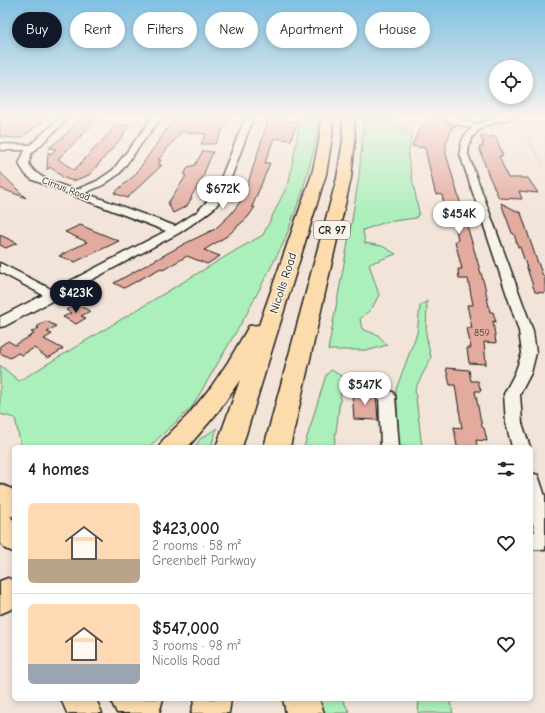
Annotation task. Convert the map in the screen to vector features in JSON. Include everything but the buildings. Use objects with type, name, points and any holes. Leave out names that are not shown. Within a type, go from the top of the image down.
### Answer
[{"type":"highway","name":"Nicolls Road","points":[[230,445],[319,174],[324,149]]},
{"type":"highway","name":"CR 97","points":[[278,445],[344,178],[348,149]]},
{"type":"highway","points":[[174,445],[202,415],[236,368],[262,318],[276,280],[293,254]]},
{"type":"highway","points":[[288,445],[290,396]]},
{"type":"highway","points":[[0,496],[12,505]]},
{"type":"highway","points":[[140,713],[144,701]]},
{"type":"highway","points":[[210,713],[213,701]]},
{"type":"highway","points":[[302,701],[305,713]]},
{"type":"main road","points":[[0,521],[12,538]]},
{"type":"main road","points":[[78,701],[86,713]]},
{"type":"main road","points":[[127,701],[136,713]]},
{"type":"street","name":"Cirrus Road","points":[[31,149],[24,158],[24,164],[29,173],[36,178],[174,230]]},
{"type":"street","points":[[77,193],[100,183],[116,172],[133,149]]},
{"type":"street","points":[[0,323],[205,212],[217,199],[237,149]]},
{"type":"street","points":[[463,149],[526,331],[528,353],[523,372],[512,394],[514,422],[520,445]]},
{"type":"street","points":[[0,267],[53,294]]},
{"type":"street","points":[[387,396],[390,445]]},
{"type":"street","points":[[533,487],[545,532]]},
{"type":"street","points":[[533,540],[545,541]]},
{"type":"path","points":[[534,149],[545,167]]},
{"type":"green space","points":[[295,149],[314,149],[302,193],[284,242],[246,315],[192,407],[151,445],[21,445],[15,418],[0,414],[0,365],[19,381],[263,235],[289,182]]},
{"type":"green space","points":[[361,149],[409,149],[408,157],[419,213],[416,218],[386,222],[363,230],[365,243],[382,246],[396,254],[369,264],[379,295],[372,308],[360,319],[362,329],[378,335],[387,345],[370,350],[328,350],[351,226]]},
{"type":"green space","points":[[427,301],[426,334],[431,358],[415,389],[422,445],[399,445],[396,389],[417,333],[420,306]]},
{"type":"green space","points":[[331,370],[343,377],[334,445],[305,445],[326,375]]},
{"type":"green space","points":[[217,428],[212,445],[196,445],[200,439]]},
{"type":"green space","points":[[319,701],[343,701],[350,713],[322,713]]},
{"type":"green space","points":[[419,701],[450,701],[453,713],[418,713]]}]
